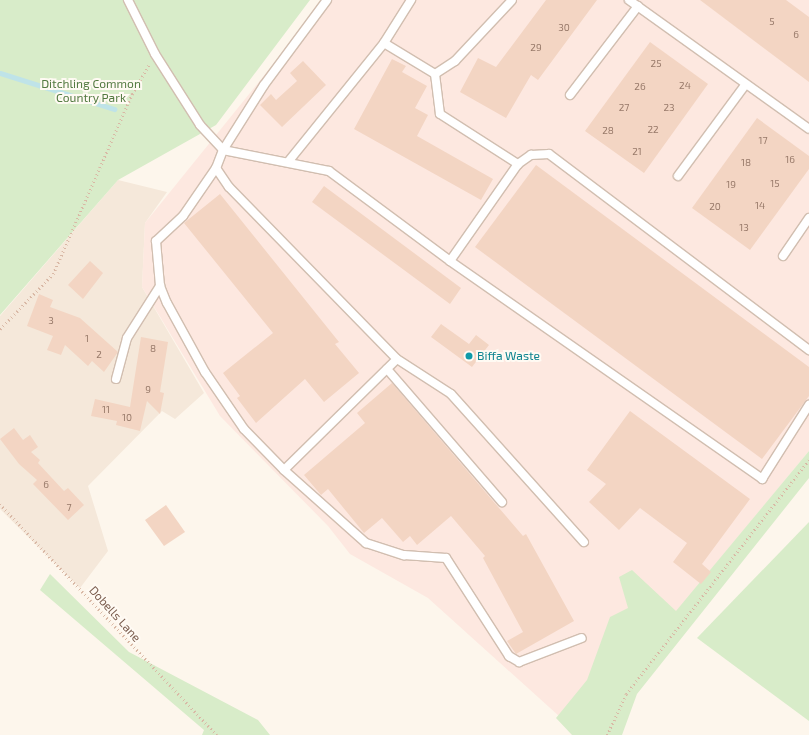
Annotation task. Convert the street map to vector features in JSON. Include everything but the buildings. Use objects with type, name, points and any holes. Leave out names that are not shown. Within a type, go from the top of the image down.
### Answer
[{"type":"lane","points":[[128,0],[155,54],[200,125],[223,150],[329,171],[450,261],[762,479],[809,405]]},
{"type":"lane","points":[[327,0],[264,85],[223,150],[216,168],[183,216],[156,241],[160,286],[205,372],[244,429],[284,470],[366,543],[404,555],[446,558],[509,656],[519,662],[582,638]]},
{"type":"lane","points":[[288,162],[384,43],[411,0]]},
{"type":"lane","points":[[435,74],[455,62],[512,0]]},
{"type":"lane","points":[[630,0],[745,85],[809,129]]},
{"type":"lane","points":[[570,95],[638,6]]},
{"type":"lane","points":[[384,43],[435,74]]},
{"type":"lane","points":[[435,74],[440,114],[518,164]]},
{"type":"lane","points":[[678,176],[745,85]]},
{"type":"lane","points":[[450,261],[518,164],[531,155],[549,154],[809,350]]},
{"type":"lane","points":[[216,168],[229,187],[397,359],[451,394],[584,542]]},
{"type":"lane","points":[[783,256],[809,218]]},
{"type":"lane","points":[[116,379],[127,338],[160,286]]},
{"type":"lane","points":[[284,470],[397,359]]},
{"type":"lane","points":[[386,369],[502,502]]},
{"type":"path","points":[[0,329],[53,274],[132,94],[155,54]]},
{"type":"path","points":[[607,735],[626,694],[809,460]]},
{"type":"path","name":"Dobells Lane","points":[[0,504],[218,735]]},
{"type":"shaded area","points":[[325,0],[809,0],[809,451],[676,612],[580,735],[428,598],[350,554],[328,526],[220,416],[142,287],[145,223]]},
{"type":"shaded area","points":[[118,180],[167,192],[145,223],[142,287],[204,393],[175,419],[162,411],[88,486],[108,551],[80,588],[0,509],[0,316]]},
{"type":"green space","name":"Ditchling Common Country Park","points":[[0,0],[310,0],[216,125],[118,180],[0,315]]},
{"type":"green space","points":[[809,451],[809,478],[637,694],[622,735],[572,735],[556,718],[587,680],[610,617],[628,608],[619,577],[632,570],[676,611]]},
{"type":"green space","points":[[809,522],[809,721],[697,638]]},
{"type":"green space","points":[[50,574],[129,652],[258,720],[270,735],[202,735],[204,730],[40,590]]},
{"type":"waterway","points":[[0,73],[114,109]]},
{"type":"place","name":"Biffa Waste","points":[[469,356]]}]
